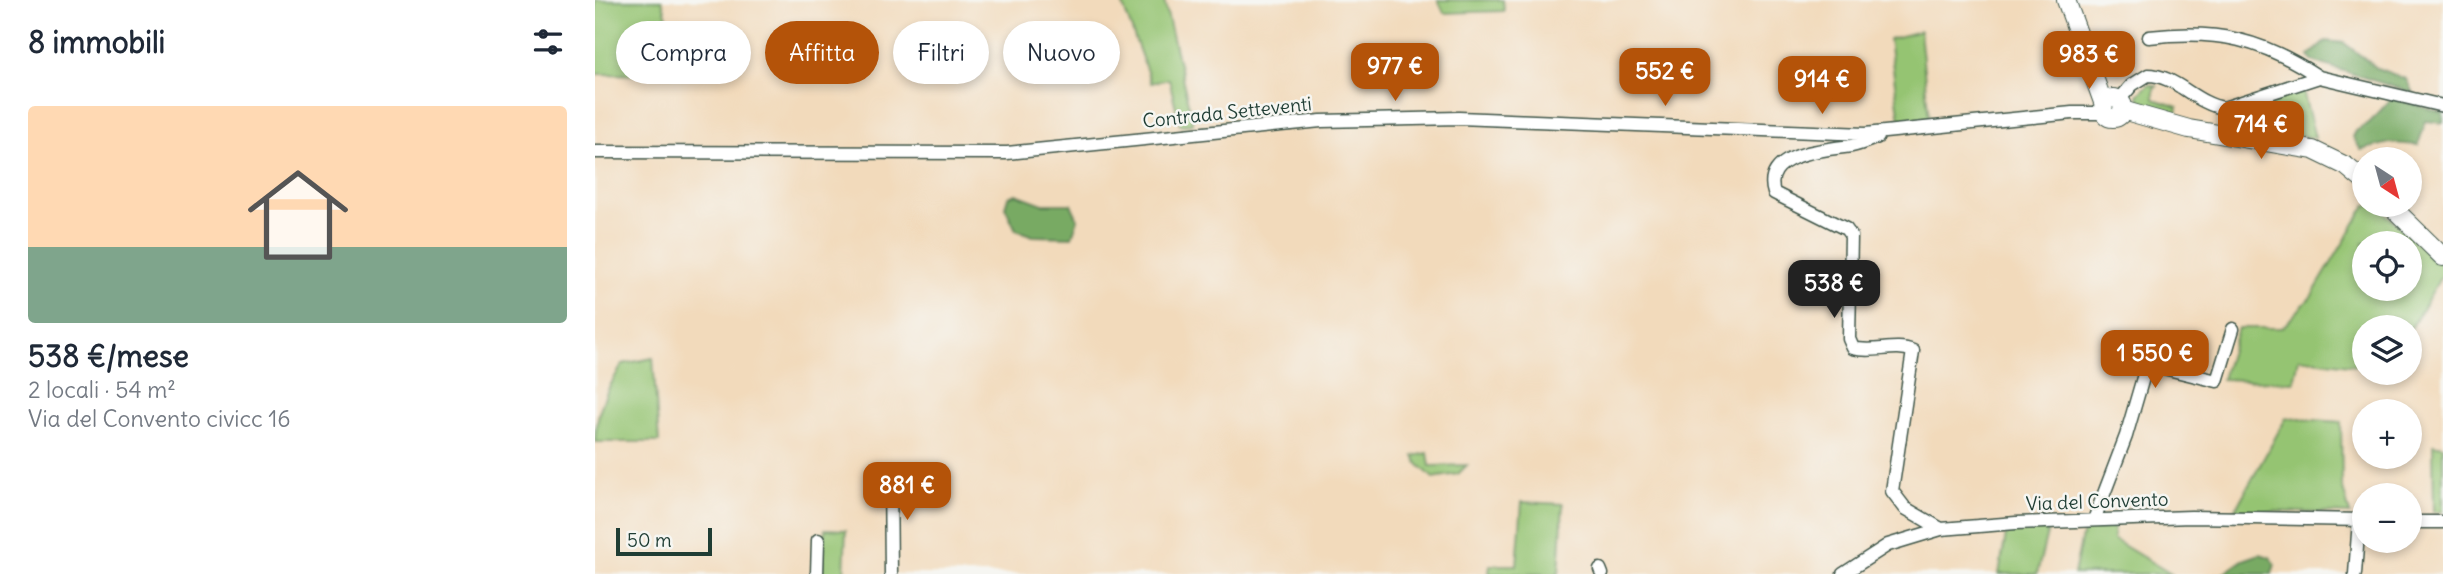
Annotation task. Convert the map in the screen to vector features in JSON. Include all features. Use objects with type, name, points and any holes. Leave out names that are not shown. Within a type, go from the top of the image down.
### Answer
[{"type":"main road","points":[[2066,0],[2082,51],[2112,105],[2189,129],[2313,150],[2352,171]]},
{"type":"main road","points":[[2402,217],[2443,257]]},
{"type":"street","points":[[2149,37],[2176,34],[2238,38],[2284,54],[2319,77],[2443,106]]},
{"type":"street","points":[[2112,105],[2132,85],[2148,75],[2163,76],[2210,104],[2224,108],[2319,77]]},
{"type":"street","name":"Contrada Setteventi","points":[[595,152],[1007,153],[1321,121],[1459,118],[1887,133],[2072,113],[2088,106],[2112,105]]},
{"type":"street","points":[[1887,133],[1856,145],[1803,154],[1786,162],[1775,174],[1772,185],[1774,193],[1846,229],[1851,236],[1849,339],[1853,348],[1865,352],[1906,348],[1913,351],[1892,491],[1905,508],[1941,529]]},
{"type":"street","points":[[2094,520],[2126,436],[2147,363],[2217,381],[2233,329]]},
{"type":"street","points":[[890,471],[891,574]]},
{"type":"street","name":"Via del Convento","points":[[1843,574],[1888,545],[1941,529],[2191,517],[2352,520]]},
{"type":"street","points":[[2422,522],[2443,522]]},
{"type":"street","points":[[817,574],[818,540]]},
{"type":"street","points":[[2355,574],[2357,553]]},
{"type":"green space","points":[[595,0],[662,0],[668,21],[616,21],[616,74],[595,74]]},
{"type":"green space","points":[[1121,0],[1164,0],[1193,124],[1180,125],[1169,79],[1151,83]]},
{"type":"green space","points":[[1438,0],[1503,0],[1504,11],[1444,13]]},
{"type":"green space","points":[[1920,31],[1929,120],[1900,121],[1889,39]]},
{"type":"green space","points":[[2326,41],[2344,43],[2377,68],[2406,79],[2413,93],[2312,61],[2309,56]]},
{"type":"green space","points":[[2149,84],[2158,86],[2154,87],[2154,99],[2178,107],[2177,115],[2142,107],[2138,95]]},
{"type":"green space","points":[[2302,87],[2315,138],[2247,125],[2245,108]]},
{"type":"green space","points":[[2392,98],[2443,113],[2443,123],[2426,121],[2418,145],[2390,143],[2359,147],[2353,137],[2356,131],[2369,123]]},
{"type":"green space","points":[[1016,194],[1043,204],[1071,204],[1078,219],[1072,237],[1033,236],[1016,230],[1005,207],[1008,197]]},
{"type":"green space","points":[[2359,217],[2389,217],[2405,231],[2352,231],[2352,301],[2422,301],[2422,247],[2443,266],[2443,273],[2419,315],[2352,315],[2352,365],[2299,358],[2294,382],[2222,379],[2238,328],[2282,328],[2311,297]]},
{"type":"green space","points":[[653,358],[659,442],[595,442],[597,420],[603,401],[623,364]]},
{"type":"green space","points":[[2286,418],[2341,422],[2342,485],[2350,514],[2235,510]]},
{"type":"green space","points":[[2433,444],[2443,446],[2443,512],[2434,512]]},
{"type":"green space","points":[[1428,453],[1430,466],[1467,465],[1458,474],[1433,478],[1418,464],[1414,456]]},
{"type":"green space","points":[[1522,502],[1563,504],[1559,574],[1489,574],[1490,565],[1517,565]]},
{"type":"green space","points":[[2049,525],[2037,574],[1999,574],[2007,529]]},
{"type":"green space","points":[[2114,525],[2113,539],[2171,574],[2074,574],[2084,526]]},
{"type":"green space","points":[[825,529],[846,530],[844,574],[822,574]]},
{"type":"green space","points":[[2260,554],[2270,557],[2275,564],[2272,574],[2223,574],[2243,560]]}]
